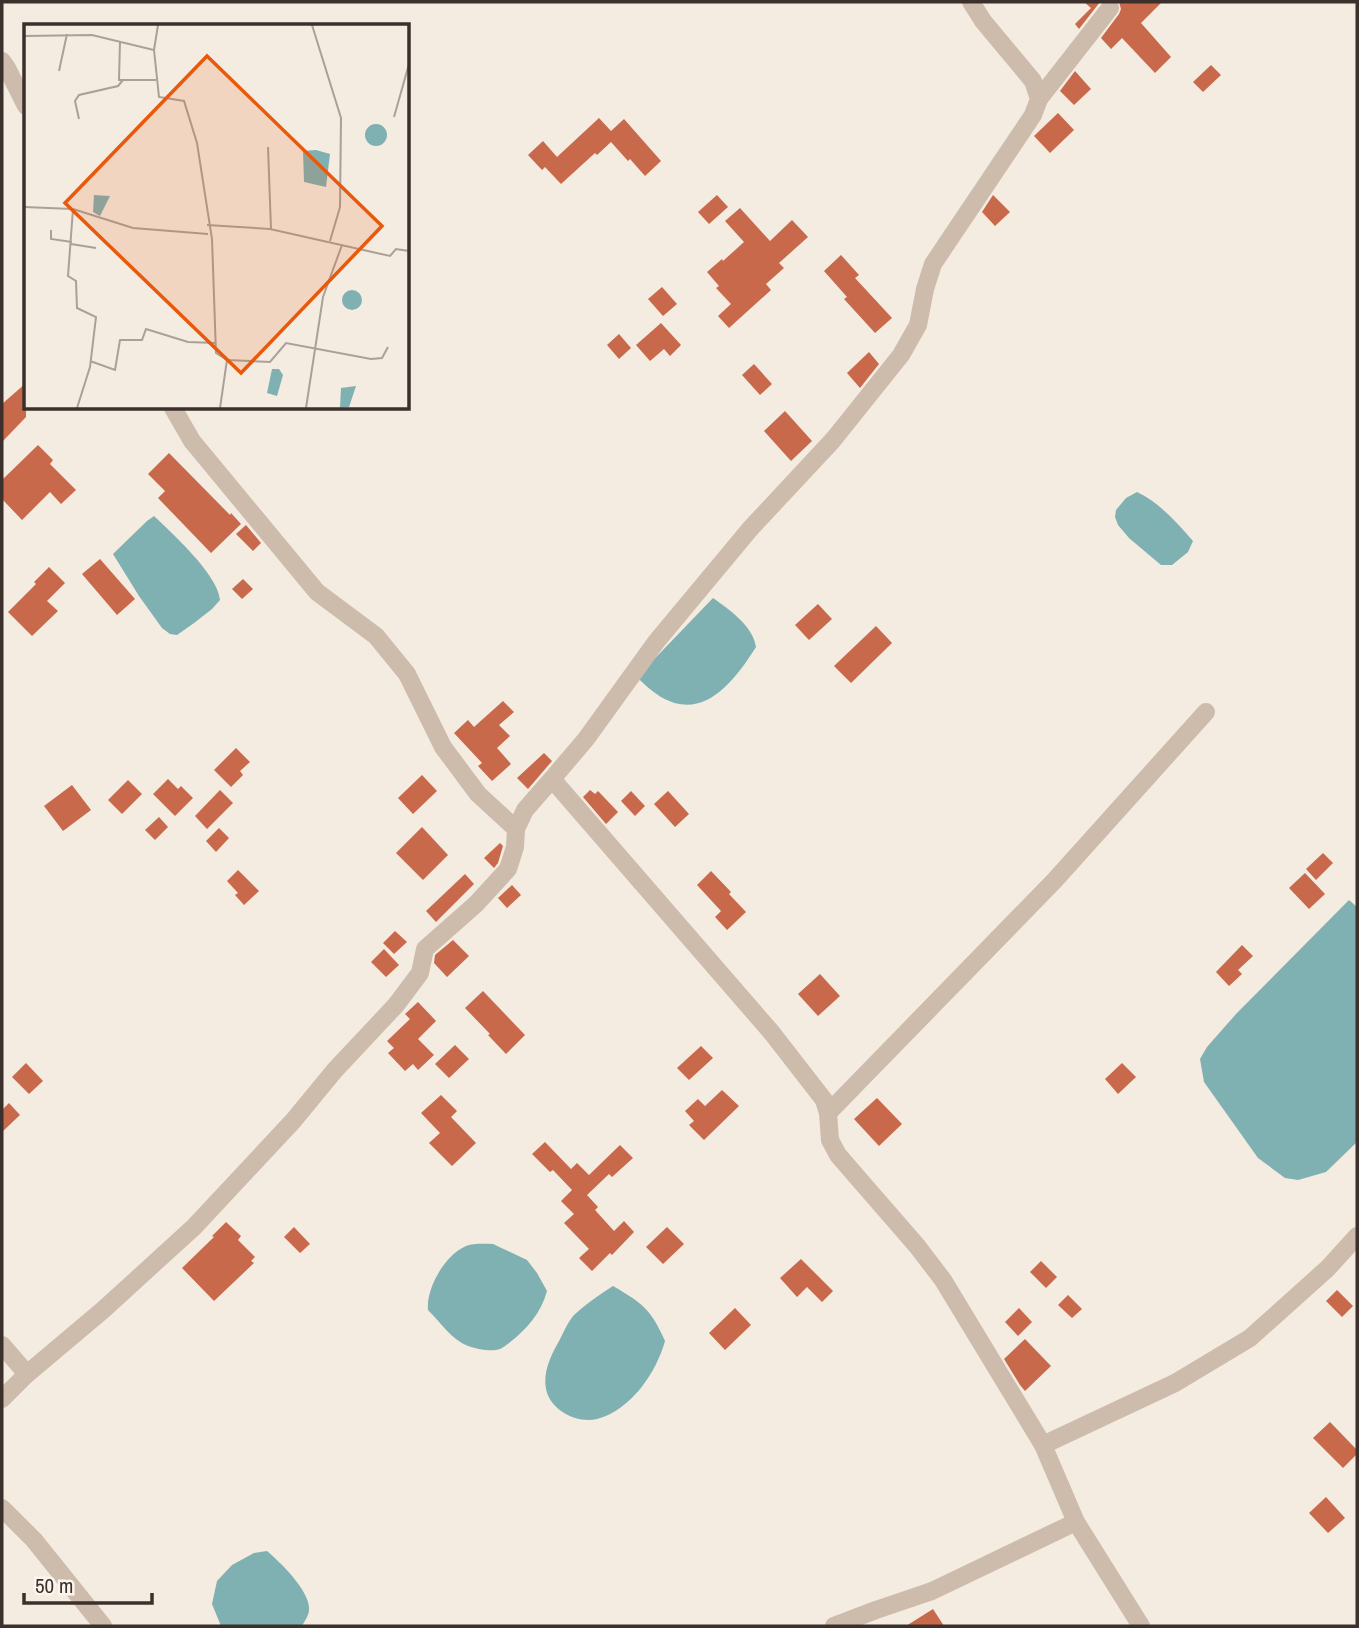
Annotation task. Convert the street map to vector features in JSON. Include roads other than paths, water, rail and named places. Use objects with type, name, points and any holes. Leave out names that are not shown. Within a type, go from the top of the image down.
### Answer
[{"type":"street","points":[[971,2],[983,21],[1033,81],[1039,99]]},
{"type":"street","points":[[2,1399],[194,1227],[397,1005],[420,973],[425,949],[476,904],[508,869],[515,847],[516,829],[525,810],[586,739],[656,642],[750,529],[834,440],[901,355],[919,325],[925,289],[933,264],[1033,115],[1039,99],[1110,8]]},
{"type":"street","points":[[3,67],[24,103]]},
{"type":"street","points":[[174,410],[192,441],[317,592],[376,636],[407,674],[443,747],[478,794],[516,829]]},
{"type":"street","points":[[828,1113],[1055,880],[1206,712]]},
{"type":"street","points":[[551,779],[772,1033],[824,1100],[830,1140],[838,1155],[943,1280],[1043,1445],[1076,1522],[1141,1626]]},
{"type":"street","points":[[1043,1445],[1175,1383],[1250,1338],[1328,1268],[1357,1236]]},
{"type":"street","points":[[2,1345],[27,1374]]},
{"type":"street","points":[[2,1508],[34,1540],[103,1626]]},
{"type":"street","points":[[834,1626],[932,1591],[1076,1522]]},
{"type":"water","points":[[1137,492],[1161,508],[1193,541],[1188,552],[1172,565],[1161,565],[1118,525],[1116,510],[1126,498]]},
{"type":"water","points":[[154,516],[203,567],[218,590],[220,600],[177,635],[162,628],[113,554]]},
{"type":"water","points":[[713,598],[746,625],[756,647],[731,681],[718,693],[689,705],[673,702],[655,693],[637,677]]},
{"type":"water","points":[[1349,900],[1357,907],[1357,1142],[1326,1172],[1298,1180],[1285,1178],[1258,1158],[1204,1082],[1200,1059],[1236,1014]]},
{"type":"water","points":[[493,1244],[527,1260],[547,1291],[537,1313],[522,1332],[501,1349],[488,1350],[468,1346],[457,1340],[428,1310],[428,1301],[438,1273],[458,1250],[469,1245]]},
{"type":"water","points":[[613,1286],[645,1308],[665,1341],[648,1377],[621,1408],[597,1419],[573,1417],[559,1409],[549,1397],[545,1383],[548,1365],[574,1315]]},
{"type":"water","points":[[267,1551],[294,1578],[305,1595],[309,1610],[302,1626],[221,1626],[212,1604],[217,1581],[232,1565],[254,1553]]}]
